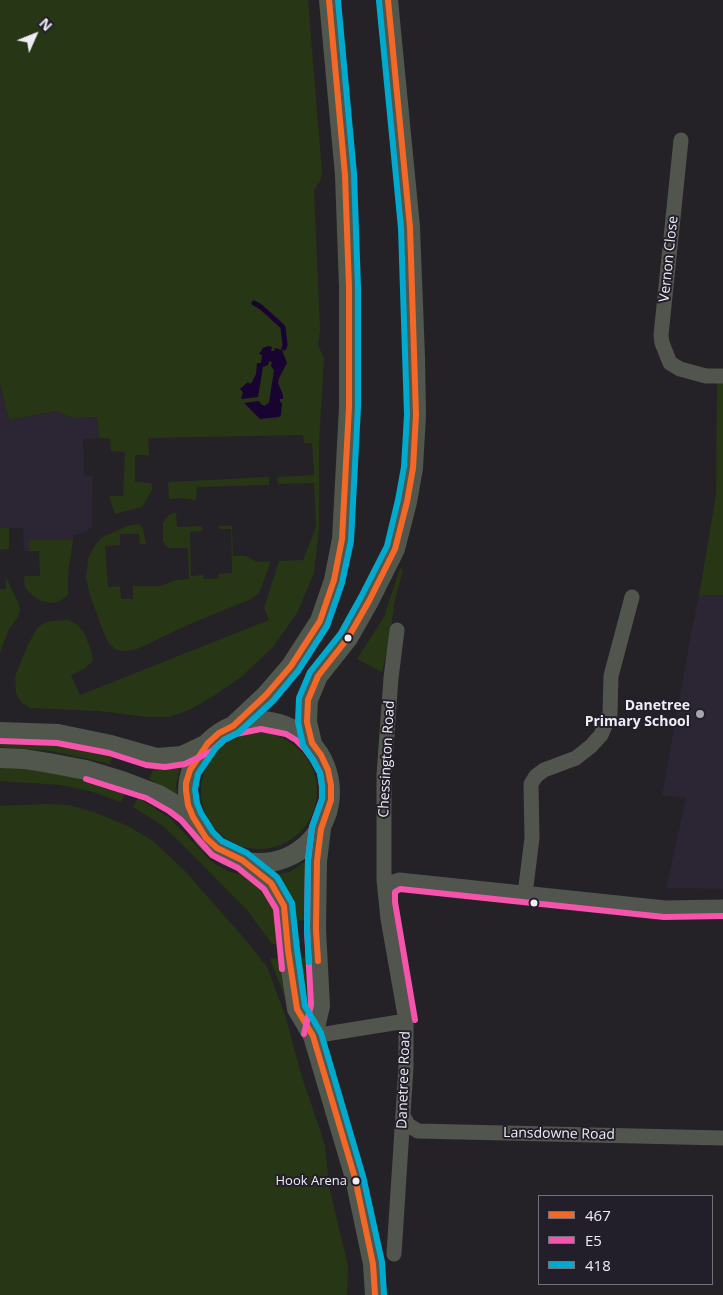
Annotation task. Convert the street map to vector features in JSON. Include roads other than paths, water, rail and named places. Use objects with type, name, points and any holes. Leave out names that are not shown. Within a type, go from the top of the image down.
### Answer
[{"type":"main road","points":[[233,726],[266,695],[291,666],[320,622],[334,580],[342,539],[349,408],[348,287],[344,175],[329,0]]},
{"type":"main road","points":[[312,743],[307,722],[308,700],[318,676],[348,638],[369,602],[395,550],[413,468],[416,416],[410,227],[388,0]]},
{"type":"main road","points":[[0,758],[36,760],[67,766],[149,790],[179,807],[206,838],[217,848],[242,860],[257,863],[287,858],[300,851],[312,841],[321,829],[331,800],[331,785],[324,762],[312,743],[301,733],[289,726],[261,720],[233,726],[219,733],[208,743],[194,764],[186,783],[188,805],[206,838]]},
{"type":"main road","points":[[0,732],[58,734],[111,744],[157,758],[182,756],[208,743]]},
{"type":"main road","points":[[313,1036],[320,1006],[316,929],[317,861],[321,829]]},
{"type":"main road","points":[[242,860],[271,883],[284,906],[288,950],[297,1008],[313,1036],[357,1188],[373,1264],[375,1295]]},
{"type":"street","name":"Vernon Close","points":[[682,140],[661,335],[670,363],[680,370],[706,376],[723,376]]},
{"type":"street","points":[[525,894],[532,838],[532,784],[536,776],[544,770],[576,758],[601,735],[610,714],[614,660],[632,597]]},
{"type":"street","name":"Chessington Road","points":[[386,889],[384,880],[384,775],[391,678],[397,630]]},
{"type":"street","points":[[386,889],[391,883],[399,880],[665,908],[723,907]]},
{"type":"street","name":"Danetree Road","points":[[386,889],[388,919],[406,1021],[406,1067],[394,1254]]},
{"type":"street","points":[[313,1036],[406,1021]]},
{"type":"street","name":"Lansdowne Road","points":[[403,1115],[408,1125],[418,1131],[723,1138]]},
{"type":"waterway","points":[[254,303],[283,327],[284,348]]},
{"type":"place","name":"Danetree Primary School","points":[[700,714]]},
{"type":"place","name":"Hook Arena","points":[[356,1181]]}]
